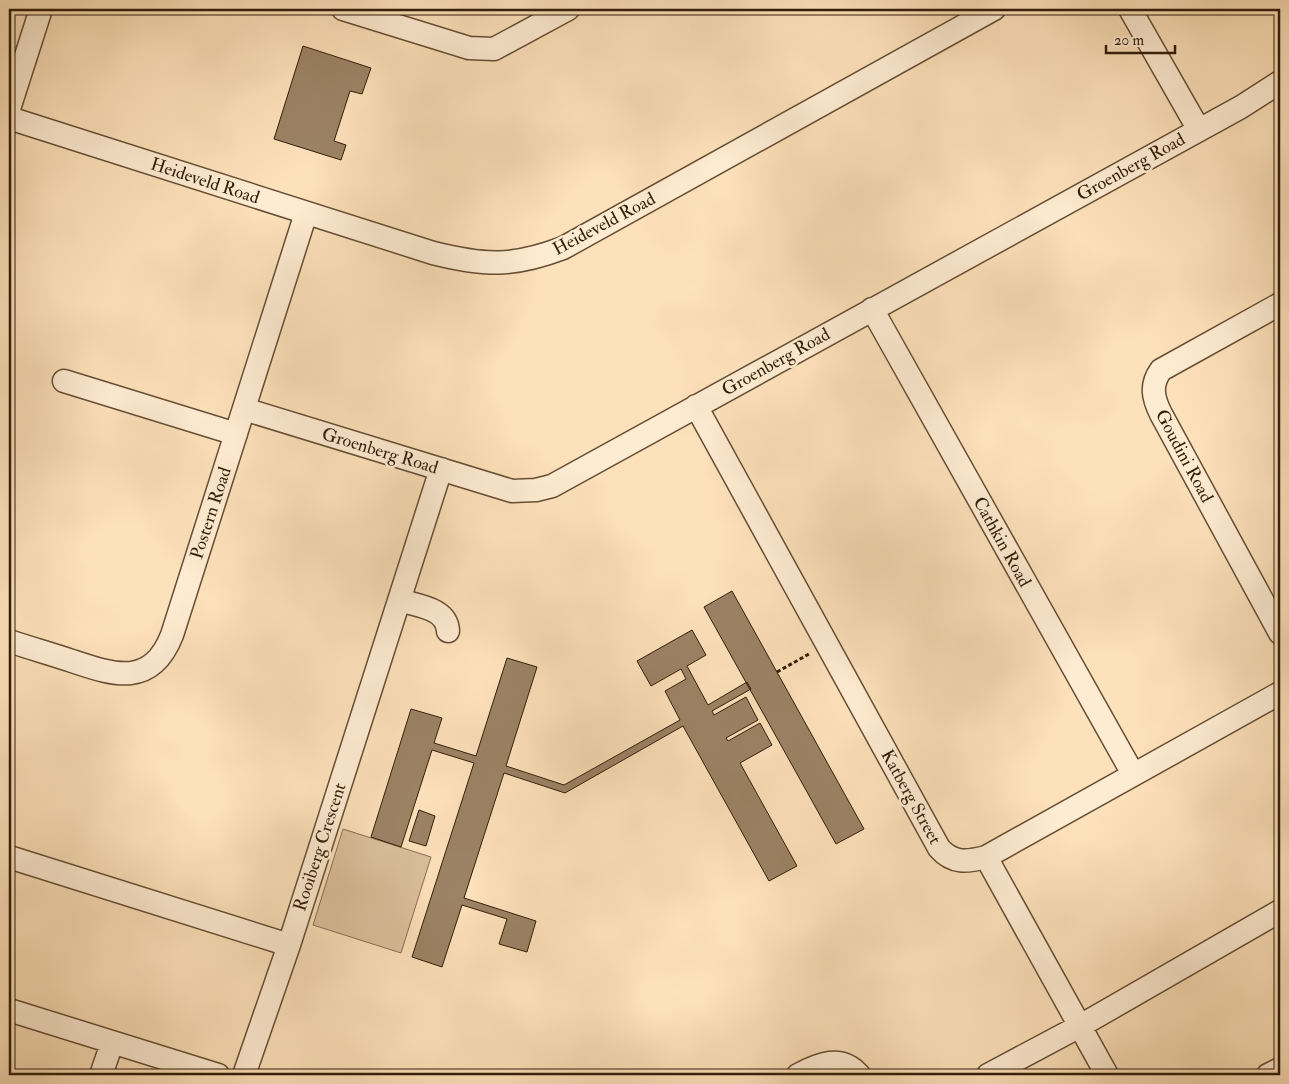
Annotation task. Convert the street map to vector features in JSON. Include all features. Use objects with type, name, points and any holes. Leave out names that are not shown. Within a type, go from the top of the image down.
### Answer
[{"type":"street","points":[[9,109],[41,9]]},
{"type":"street","points":[[343,9],[469,48],[482,50],[494,49],[568,9]]},
{"type":"street","name":"Heideveld Road","points":[[9,118],[463,261],[494,264],[539,257],[563,248],[994,9]]},
{"type":"street","points":[[1130,9],[1200,130]]},
{"type":"street","name":"Groenberg Road","points":[[244,409],[512,490],[536,490],[552,486],[1200,130],[1280,82]]},
{"type":"street","name":"Postern Road","points":[[9,641],[110,674],[132,673],[153,663],[161,655],[172,635],[306,213]]},
{"type":"street","name":"Goudini Road","points":[[1280,304],[1161,370],[1156,376],[1153,392],[1161,414],[1280,633]]},
{"type":"street","name":"Cathkin Road","points":[[872,309],[1133,774]]},
{"type":"street","points":[[64,382],[236,434]]},
{"type":"street","name":"Katberg Street","points":[[696,406],[939,848],[945,855],[961,861],[986,857]]},
{"type":"street","name":"Rooiberg Crescent","points":[[244,1075],[289,945],[441,469]]},
{"type":"street","points":[[399,600],[441,613],[447,621],[448,631]]},
{"type":"street","points":[[1107,1075],[986,857],[1280,694]]},
{"type":"street","points":[[9,857],[289,945]]},
{"type":"street","points":[[988,1075],[1080,1026],[1280,911]]},
{"type":"street","points":[[9,1010],[218,1075]]},
{"type":"street","points":[[101,1075],[112,1043]]},
{"type":"street","points":[[798,1075],[816,1065],[835,1062],[852,1067],[859,1075]]},
{"type":"street","points":[[1268,1075],[1280,1068]]},
{"type":"path","points":[[777,672],[827,644]]},
{"type":"shaded area","points":[[343,829],[431,857],[401,953],[313,925]]},
{"type":"building","points":[[303,46],[371,68],[362,94],[350,91],[334,141],[346,145],[341,160],[274,139]]},
{"type":"building","points":[[732,591],[864,829],[836,844],[704,607]]},
{"type":"building","points":[[692,630],[706,655],[687,666],[708,705],[747,682],[751,689],[712,711],[714,715],[746,697],[758,720],[726,738],[728,741],[760,723],[772,745],[740,763],[797,866],[769,881],[683,726],[565,793],[504,773],[464,898],[536,921],[527,952],[499,944],[507,919],[462,905],[442,967],[412,957],[474,763],[432,750],[401,847],[371,837],[411,709],[442,718],[434,743],[476,756],[507,658],[537,667],[506,766],[564,785],[680,720],[665,691],[686,679],[681,669],[651,686],[637,661]]},
{"type":"building","points":[[419,810],[435,816],[426,846],[409,841]]}]
